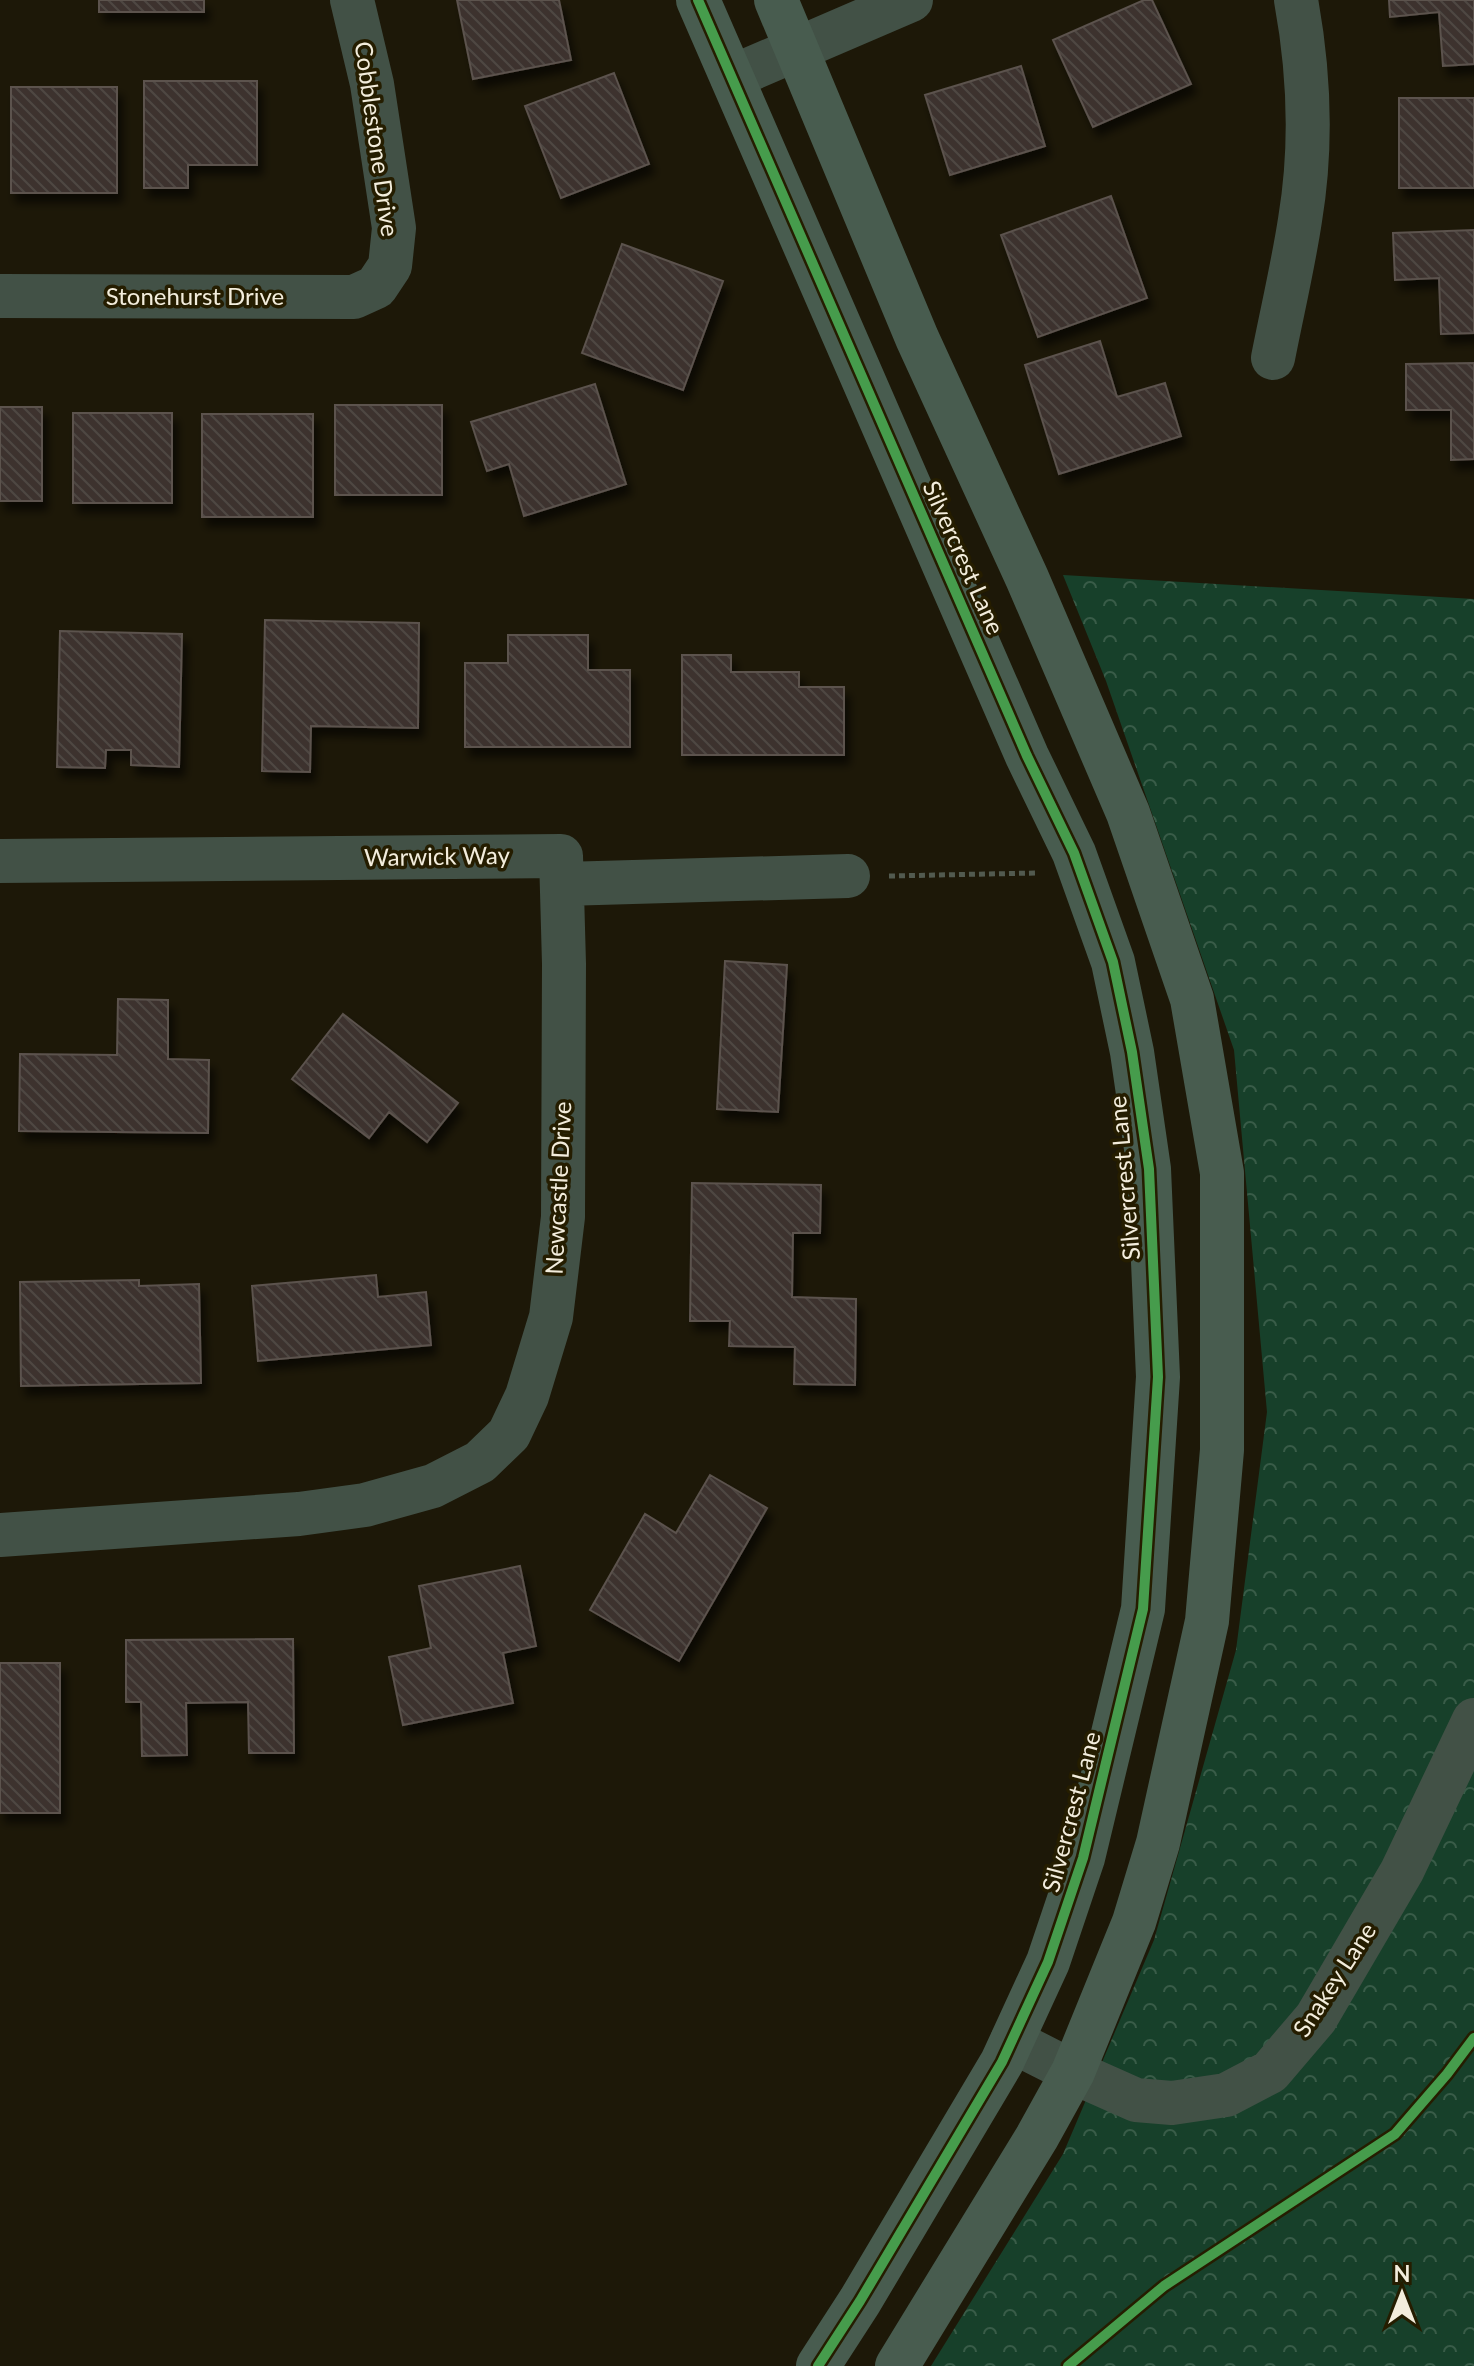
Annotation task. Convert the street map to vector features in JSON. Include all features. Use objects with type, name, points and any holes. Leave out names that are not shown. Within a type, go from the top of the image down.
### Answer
[{"type":"street","name":"Cobblestone Drive","points":[[352,0],[372,84],[394,228],[390,266],[383,276]]},
{"type":"street","name":"Silvercrest Lane","points":[[698,0],[1027,756],[1074,853],[1113,962],[1132,1052],[1149,1169],[1158,1377],[1143,1609],[1083,1858],[1048,1962],[1002,2062],[818,2366]]},
{"type":"street","name":"Silvercrest Lane","points":[[776,0],[917,338],[1027,578],[1128,813],[1192,999],[1222,1173],[1222,1450],[1207,1621],[1158,1843],[1134,1922],[1073,2072],[1037,2137],[897,2366]]},
{"type":"street","points":[[732,77],[911,0]]},
{"type":"street","points":[[1273,358],[1301,218],[1307,156],[1305,49],[1296,0]]},
{"type":"street","name":"Stonehurst Drive","points":[[0,296],[354,297],[376,287],[383,276]]},
{"type":"street","name":"Warwick Way","points":[[0,861],[561,856],[563,884]]},
{"type":"street","points":[[563,884],[848,876]]},
{"type":"street","name":"Newcastle Drive","points":[[0,1535],[299,1514],[365,1505],[433,1486],[480,1462],[509,1434],[527,1396],[551,1317],[563,1217],[563,884]]},
{"type":"street","name":"Snakey Lane","points":[[1012,2041],[1136,2100],[1172,2103],[1226,2095],[1270,2072],[1316,2018],[1402,1871],[1474,1720]]},
{"type":"path","points":[[848,876],[1036,873]]},
{"type":"green space","points":[[1063,575],[1474,599],[1474,2366],[931,2366],[1063,2154],[1154,1940],[1236,1650],[1267,1412],[1234,1050],[1106,681]]},
{"type":"building","points":[[99,0],[204,0],[204,12],[99,12]]},
{"type":"building","points":[[457,0],[559,0],[571,60],[473,79]]},
{"type":"building","points":[[1144,0],[1152,0],[1191,84],[1093,127],[1053,40]]},
{"type":"building","points":[[1389,0],[1474,0],[1474,64],[1443,66],[1439,12],[1390,17]]},
{"type":"building","points":[[1021,66],[1045,146],[950,175],[925,95]]},
{"type":"building","points":[[614,73],[649,164],[561,198],[525,106]]},
{"type":"building","points":[[144,81],[257,81],[257,165],[188,165],[188,188],[144,188]]},
{"type":"building","points":[[11,87],[117,87],[117,193],[11,193]]},
{"type":"building","points":[[1399,98],[1474,98],[1474,188],[1399,188]]},
{"type":"building","points":[[1111,196],[1147,298],[1038,337],[1001,235]]},
{"type":"building","points":[[1474,230],[1474,333],[1441,334],[1439,278],[1395,280],[1393,233]]},
{"type":"building","points":[[622,244],[723,281],[683,390],[582,353]]},
{"type":"building","points":[[1100,341],[1117,397],[1165,383],[1181,436],[1059,474],[1025,365]]},
{"type":"building","points":[[1474,363],[1474,459],[1451,460],[1451,410],[1406,410],[1406,364]]},
{"type":"building","points":[[595,384],[626,484],[524,516],[509,464],[487,471],[471,422]]},
{"type":"building","points":[[335,405],[442,405],[442,495],[335,495]]},
{"type":"building","points":[[0,407],[42,407],[42,501],[0,501]]},
{"type":"building","points":[[73,413],[172,413],[172,503],[73,503]]},
{"type":"building","points":[[202,414],[313,414],[313,517],[202,517]]},
{"type":"building","points":[[265,620],[419,623],[418,728],[311,726],[310,772],[262,771]]},
{"type":"building","points":[[60,631],[182,634],[179,767],[131,765],[131,750],[106,750],[105,768],[57,767]]},
{"type":"building","points":[[508,635],[588,635],[588,670],[630,670],[630,747],[465,747],[465,663],[508,663]]},
{"type":"building","points":[[682,655],[731,655],[731,672],[799,672],[799,687],[844,687],[844,755],[682,755]]},
{"type":"building","points":[[725,961],[787,965],[778,1112],[717,1109]]},
{"type":"building","points":[[118,999],[168,1000],[168,1059],[209,1060],[208,1133],[19,1131],[20,1054],[117,1055]]},
{"type":"building","points":[[343,1014],[458,1103],[427,1142],[389,1112],[369,1138],[292,1079]]},
{"type":"building","points":[[692,1183],[821,1185],[820,1233],[793,1233],[792,1297],[856,1299],[855,1385],[794,1384],[795,1347],[729,1346],[730,1321],[690,1321]]},
{"type":"building","points":[[376,1275],[378,1297],[426,1292],[431,1345],[258,1361],[252,1286]]},
{"type":"building","points":[[139,1280],[139,1286],[199,1284],[201,1383],[21,1386],[20,1282]]},
{"type":"building","points":[[710,1475],[767,1508],[679,1661],[590,1610],[645,1514],[676,1533]]},
{"type":"building","points":[[520,1566],[536,1646],[503,1653],[513,1703],[403,1725],[389,1657],[431,1648],[419,1586]]},
{"type":"building","points":[[293,1639],[294,1753],[249,1753],[248,1702],[186,1703],[187,1755],[142,1756],[141,1702],[126,1702],[126,1640]]},
{"type":"building","points":[[0,1663],[60,1663],[60,1813],[0,1813]]},
{"type":"cycle path","points":[[698,0],[1027,756],[1074,853],[1113,962],[1132,1052],[1149,1169],[1158,1377],[1143,1609],[1083,1858],[1048,1962],[1002,2062],[818,2366]]},
{"type":"cycle path","points":[[1068,2366],[1164,2286],[1395,2134],[1474,2038]]}]
